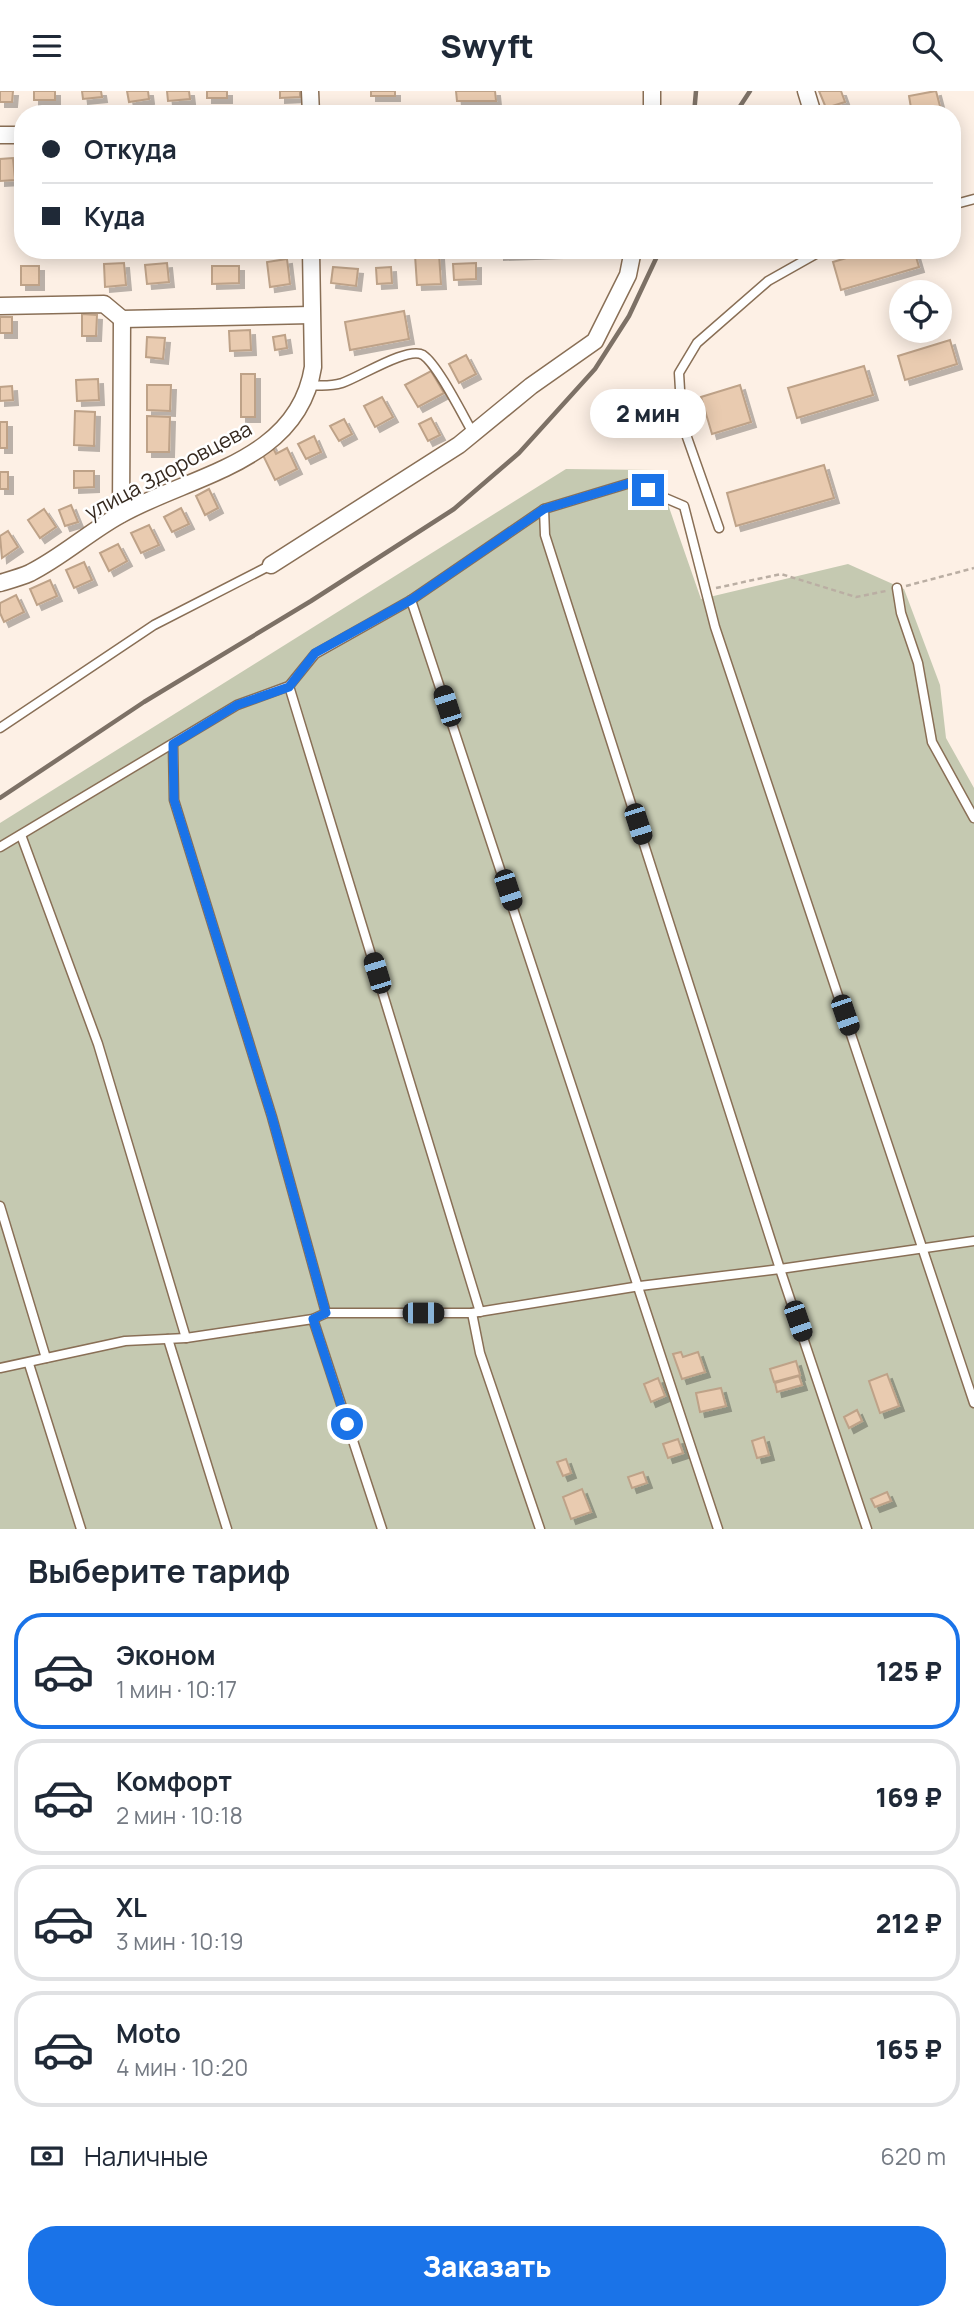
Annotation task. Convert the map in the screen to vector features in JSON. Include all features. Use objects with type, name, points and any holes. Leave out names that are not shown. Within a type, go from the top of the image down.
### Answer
[{"type":"street","name":"улица Здоровцева","points":[[0,583],[30,572],[121,514],[234,464],[281,431],[300,405],[310,385],[313,367],[311,259]]},
{"type":"street","points":[[271,565],[459,445],[531,386],[595,341],[628,275],[631,259]]},
{"type":"street","points":[[0,306],[104,305],[122,319],[311,315]]},
{"type":"street","points":[[121,514],[122,319]]},
{"type":"lane","points":[[719,527],[682,422],[679,373],[697,342],[768,281],[807,259]]},
{"type":"lane","points":[[310,385],[342,383],[413,352],[422,355],[433,365],[473,433]]},
{"type":"lane","points":[[0,847],[237,705],[289,687],[315,653],[411,600],[544,509],[630,483],[684,506],[719,640],[974,1403]]},
{"type":"lane","points":[[544,509],[545,535],[780,1269],[867,1529]]},
{"type":"lane","points":[[0,728],[154,625],[271,565]]},
{"type":"lane","points":[[897,588],[901,613],[918,663],[932,743],[974,818]]},
{"type":"lane","points":[[411,600],[718,1529]]},
{"type":"lane","points":[[289,687],[476,1312],[480,1353],[540,1529]]},
{"type":"lane","points":[[173,744],[174,800],[272,1117],[326,1313]]},
{"type":"lane","points":[[21,835],[97,1044],[186,1338]]},
{"type":"lane","points":[[0,1206],[46,1358]]},
{"type":"lane","points":[[0,1369],[125,1341],[186,1338],[313,1319],[326,1313],[476,1312],[639,1286],[974,1241]]},
{"type":"lane","points":[[313,1319],[382,1529]]},
{"type":"lane","points":[[168,1339],[228,1529]]},
{"type":"lane","points":[[29,1364],[81,1529]]},
{"type":"path","points":[[705,590],[782,574],[856,597],[974,568]]},
{"type":"green space","points":[[566,469],[656,470],[701,599],[848,564],[904,589],[940,685],[946,738],[974,788],[974,1529],[0,1529],[0,823]]},
{"type":"building","points":[[0,91],[13,91],[12,102],[0,102]]},
{"type":"building","points":[[34,91],[55,91],[55,100],[34,100]]},
{"type":"building","points":[[82,91],[101,91],[102,97],[83,99]]},
{"type":"building","points":[[127,91],[148,91],[149,99],[129,102]]},
{"type":"building","points":[[167,91],[189,91],[190,99],[168,101]]},
{"type":"building","points":[[207,91],[227,91],[227,98],[207,98]]},
{"type":"building","points":[[280,91],[300,91],[300,97],[280,98]]},
{"type":"building","points":[[371,91],[395,91],[395,96],[371,96]]},
{"type":"building","points":[[456,91],[495,91],[496,101],[457,101]]},
{"type":"building","points":[[819,91],[841,91],[845,102],[825,105]]},
{"type":"building","points":[[936,91],[940,105],[910,105],[909,96]]},
{"type":"building","points":[[13,158],[14,180],[0,181],[0,159]]},
{"type":"building","points":[[287,259],[290,284],[270,287],[267,262]]},
{"type":"building","points":[[415,259],[439,259],[441,284],[417,285]]},
{"type":"building","points":[[843,259],[917,259],[919,267],[841,290],[833,262]]},
{"type":"building","points":[[124,263],[126,285],[105,287],[104,264]]},
{"type":"building","points":[[167,263],[169,282],[147,284],[145,265]]},
{"type":"building","points":[[476,263],[476,279],[454,280],[453,264]]},
{"type":"building","points":[[21,266],[39,266],[39,285],[21,285]]},
{"type":"building","points":[[212,266],[239,266],[239,283],[212,284]]},
{"type":"building","points":[[333,267],[358,269],[356,286],[331,283]]},
{"type":"building","points":[[391,267],[392,283],[377,284],[376,268]]},
{"type":"building","points":[[404,311],[409,339],[350,350],[345,322]]},
{"type":"building","points":[[82,314],[97,315],[96,336],[82,336]]},
{"type":"building","points":[[0,317],[12,317],[12,333],[0,333]]},
{"type":"building","points":[[250,330],[251,350],[230,351],[229,331]]},
{"type":"building","points":[[285,335],[287,348],[275,350],[273,337]]},
{"type":"building","points":[[147,337],[165,338],[163,359],[146,357]]},
{"type":"building","points":[[940,343],[951,343],[957,364],[905,380],[898,356]]},
{"type":"building","points":[[466,355],[476,374],[459,383],[449,364]]},
{"type":"building","points":[[864,366],[873,395],[797,418],[788,388]]},
{"type":"building","points":[[431,371],[444,393],[418,407],[405,385]]},
{"type":"building","points":[[241,374],[255,374],[255,417],[241,417]]},
{"type":"building","points":[[98,379],[99,400],[77,401],[76,380]]},
{"type":"building","points":[[147,385],[171,385],[170,411],[147,410]]},
{"type":"building","points":[[740,385],[751,422],[712,434],[701,397]]},
{"type":"building","points":[[12,386],[13,400],[0,401],[0,387]]},
{"type":"building","points":[[382,397],[393,417],[375,427],[364,406]]},
{"type":"building","points":[[75,411],[95,412],[94,446],[74,445]]},
{"type":"building","points":[[147,416],[170,417],[169,452],[147,452]]},
{"type":"building","points":[[431,418],[440,435],[428,441],[419,424]]},
{"type":"building","points":[[344,419],[352,434],[339,441],[330,426]]},
{"type":"building","points":[[0,422],[7,422],[7,448],[0,448]]},
{"type":"building","points":[[314,436],[321,452],[306,459],[298,444]]},
{"type":"building","points":[[271,444],[276,454],[287,448],[297,469],[275,480],[260,449]]},
{"type":"building","points":[[824,465],[834,498],[736,526],[727,493]]},
{"type":"building","points":[[74,471],[94,471],[94,487],[74,488]]},
{"type":"building","points":[[0,472],[8,472],[8,489],[0,489]]},
{"type":"building","points":[[209,489],[218,508],[205,515],[196,496]]},
{"type":"building","points":[[71,505],[78,522],[65,526],[59,510]]},
{"type":"building","points":[[181,508],[189,524],[172,532],[164,517]]},
{"type":"building","points":[[44,509],[56,527],[40,538],[28,520]]},
{"type":"building","points":[[149,525],[159,545],[141,553],[131,533]]},
{"type":"building","points":[[8,531],[18,547],[2,558],[0,536]]},
{"type":"building","points":[[118,544],[127,561],[109,571],[100,553]]},
{"type":"building","points":[[84,562],[92,580],[74,588],[66,570]]},
{"type":"building","points":[[50,580],[57,596],[37,605],[30,589]]},
{"type":"building","points":[[16,595],[24,612],[4,622],[0,603]]},
{"type":"building","points":[[681,1352],[683,1357],[698,1352],[705,1372],[682,1379],[673,1354]]},
{"type":"building","points":[[796,1361],[800,1375],[774,1382],[770,1369]]},
{"type":"building","points":[[887,1374],[899,1406],[880,1413],[869,1381]]},
{"type":"building","points":[[799,1376],[802,1385],[777,1392],[775,1383]]},
{"type":"building","points":[[658,1378],[665,1396],[651,1402],[644,1384]]},
{"type":"building","points":[[721,1388],[726,1406],[700,1412],[696,1393]]},
{"type":"building","points":[[857,1410],[862,1421],[849,1428],[844,1417]]},
{"type":"building","points":[[764,1437],[769,1455],[757,1458],[752,1441]]},
{"type":"building","points":[[678,1439],[683,1453],[668,1458],[663,1444]]},
{"type":"building","points":[[566,1459],[571,1473],[563,1476],[557,1462]]},
{"type":"building","points":[[643,1472],[647,1483],[632,1488],[628,1477]]},
{"type":"building","points":[[582,1489],[591,1512],[571,1519],[563,1497]]},
{"type":"building","points":[[887,1492],[891,1501],[875,1507],[871,1499]]},
{"type":"railway","points":[[695,105],[696,91]]},
{"type":"railway","points":[[741,105],[750,91]]},
{"type":"railway","points":[[0,798],[144,702],[311,601],[454,509],[519,453],[595,369],[629,316],[656,259]]},
{"type":"route","points":[[347,1424],[313,1319],[326,1313],[272,1117],[174,800],[173,744],[237,705],[289,687],[315,653],[411,600],[544,509],[630,483],[648,490]]}]
